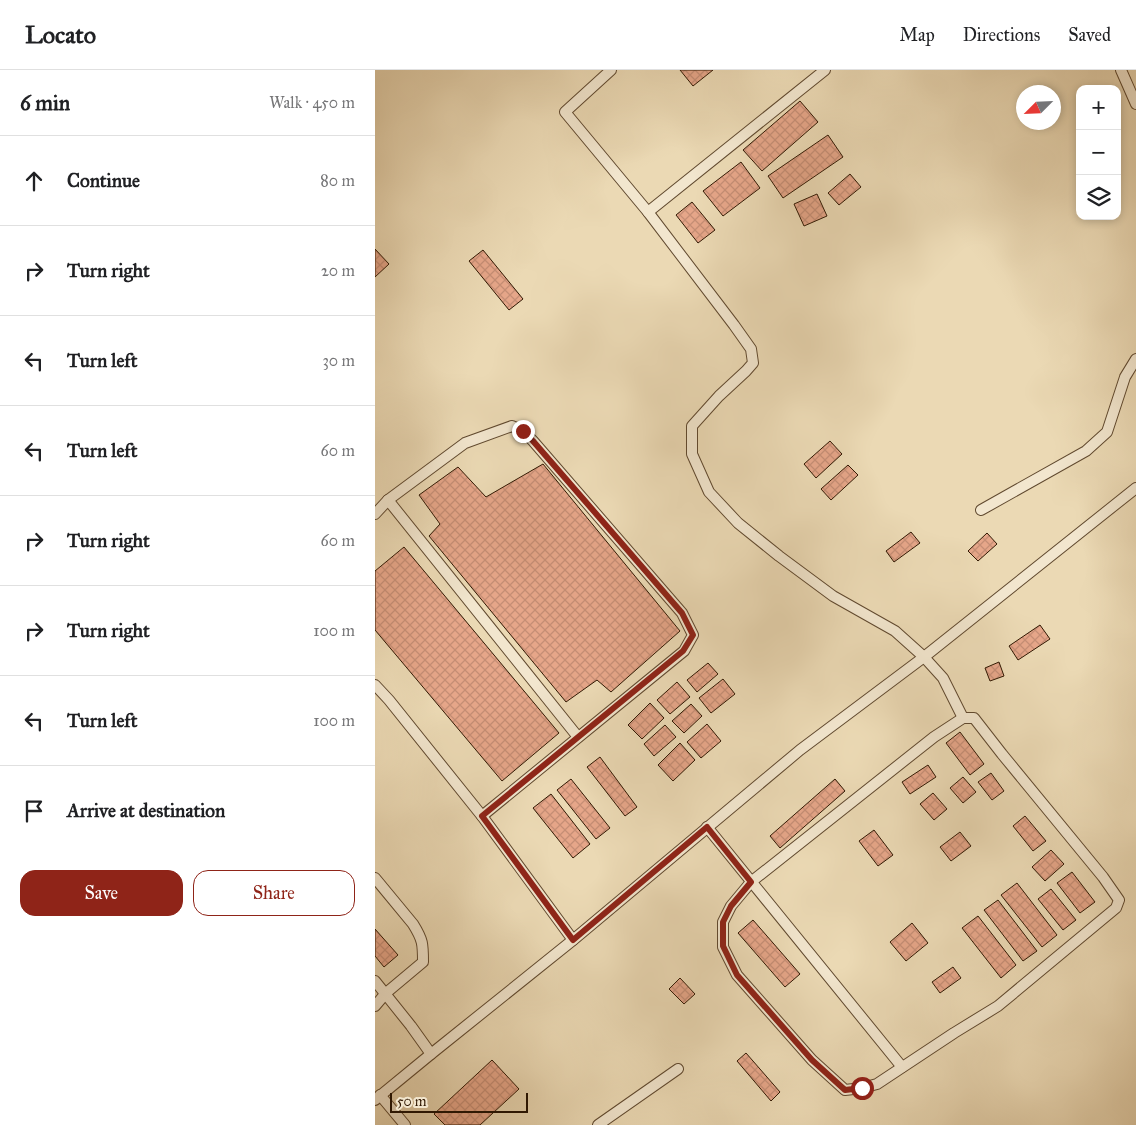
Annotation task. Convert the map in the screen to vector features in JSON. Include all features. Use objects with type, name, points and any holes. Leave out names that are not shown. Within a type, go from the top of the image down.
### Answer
[{"type":"lane","points":[[611,70],[565,112],[648,212],[734,324],[751,350],[753,363],[692,426],[691,454],[709,492],[738,523],[779,556],[833,596],[895,631],[924,657],[943,678],[963,718]]},
{"type":"lane","points":[[648,212],[825,70]]},
{"type":"lane","points":[[1121,70],[1136,104]]},
{"type":"lane","points":[[981,510],[1086,451],[1107,432],[1125,377],[1136,359]]},
{"type":"lane","points":[[375,514],[388,500],[465,443],[512,426],[523,431],[533,441],[682,613],[693,635],[683,651],[482,816]]},
{"type":"lane","points":[[405,1125],[377,1098],[573,940],[800,750],[924,657],[1136,488]]},
{"type":"lane","points":[[388,500],[578,737]]},
{"type":"lane","points":[[375,685],[482,816],[573,940]]},
{"type":"lane","points":[[963,718],[974,718],[1103,877],[1119,900],[1116,908],[998,1006],[877,1084],[845,1090],[812,1060],[737,975],[723,946],[723,922],[731,906],[751,882],[934,737],[963,718]]},
{"type":"lane","points":[[707,827],[902,1067]]},
{"type":"lane","points":[[375,878],[413,924],[423,944],[423,962],[386,993],[375,1006]]},
{"type":"lane","points":[[375,981],[431,1054]]},
{"type":"lane","points":[[598,1125],[678,1069]]},
{"type":"building","points":[[680,70],[713,70],[693,86]]},
{"type":"building","points":[[800,101],[818,122],[762,171],[743,150]]},
{"type":"building","points":[[828,135],[843,157],[783,198],[768,176]]},
{"type":"building","points":[[741,162],[760,188],[723,216],[703,191]]},
{"type":"building","points":[[850,174],[861,187],[839,205],[828,193]]},
{"type":"building","points":[[817,194],[827,216],[804,226],[794,204]]},
{"type":"building","points":[[692,202],[715,230],[698,243],[676,215]]},
{"type":"building","points":[[375,249],[389,264],[375,277]]},
{"type":"building","points":[[483,250],[523,299],[509,310],[469,261]]},
{"type":"building","points":[[830,441],[842,454],[816,478],[804,464]]},
{"type":"building","points":[[543,464],[680,631],[611,692],[597,680],[566,702],[429,536],[440,524],[419,495],[458,467],[486,497]]},
{"type":"building","points":[[848,465],[858,475],[831,500],[821,489]]},
{"type":"building","points":[[911,532],[920,543],[894,562],[886,551]]},
{"type":"building","points":[[987,533],[997,544],[978,561],[968,551]]},
{"type":"building","points":[[404,547],[559,733],[502,781],[375,630],[375,571]]},
{"type":"building","points":[[1040,625],[1050,639],[1018,660],[1009,646]]},
{"type":"building","points":[[999,662],[1004,676],[990,681],[985,668]]},
{"type":"building","points":[[708,663],[718,674],[697,692],[687,680]]},
{"type":"building","points":[[723,679],[735,694],[711,713],[699,698]]},
{"type":"building","points":[[677,682],[690,697],[670,714],[657,700]]},
{"type":"building","points":[[650,703],[664,718],[642,739],[628,725]]},
{"type":"building","points":[[691,704],[702,716],[684,733],[672,721]]},
{"type":"building","points":[[707,724],[721,741],[701,758],[687,742]]},
{"type":"building","points":[[665,725],[676,737],[654,756],[644,744]]},
{"type":"building","points":[[960,732],[984,764],[970,775],[946,743]]},
{"type":"building","points":[[680,743],[695,760],[673,781],[658,765]]},
{"type":"building","points":[[600,757],[637,807],[625,816],[587,767]]},
{"type":"building","points":[[928,765],[936,777],[910,794],[902,782]]},
{"type":"building","points":[[991,773],[1004,791],[992,800],[978,782]]},
{"type":"building","points":[[963,777],[976,792],[963,803],[950,788]]},
{"type":"building","points":[[571,779],[610,828],[596,839],[557,790]]},
{"type":"building","points":[[835,779],[845,791],[780,848],[770,836]]},
{"type":"building","points":[[933,793],[947,809],[934,820],[920,804]]},
{"type":"building","points":[[551,794],[590,844],[573,858],[533,808]]},
{"type":"building","points":[[1025,816],[1046,841],[1033,851],[1013,826]]},
{"type":"building","points":[[874,830],[893,855],[878,866],[859,841]]},
{"type":"building","points":[[960,832],[971,846],[951,861],[940,847]]},
{"type":"building","points":[[1051,850],[1064,864],[1045,881],[1032,867]]},
{"type":"building","points":[[1072,872],[1095,902],[1080,913],[1057,883]]},
{"type":"building","points":[[1017,883],[1057,935],[1042,947],[1001,895]]},
{"type":"building","points":[[1051,889],[1076,920],[1063,930],[1038,899]]},
{"type":"building","points":[[998,900],[1037,951],[1023,961],[984,910]]},
{"type":"building","points":[[978,916],[1016,965],[1001,978],[962,928]]},
{"type":"building","points":[[753,920],[800,974],[785,987],[738,933]]},
{"type":"building","points":[[912,923],[928,943],[906,961],[890,942]]},
{"type":"building","points":[[375,929],[398,955],[384,967],[375,956]]},
{"type":"building","points":[[953,967],[961,978],[940,993],[932,982]]},
{"type":"building","points":[[680,978],[695,994],[684,1004],[669,989]]},
{"type":"building","points":[[746,1053],[780,1092],[771,1101],[737,1061]]},
{"type":"building","points":[[492,1060],[519,1089],[480,1125],[445,1125],[434,1114]]},
{"type":"route","points":[[523,431],[682,613],[693,635],[683,651],[482,816],[573,940],[707,827],[751,882],[731,906],[723,922],[723,946],[737,975],[812,1060],[845,1090],[862,1088]]}]
